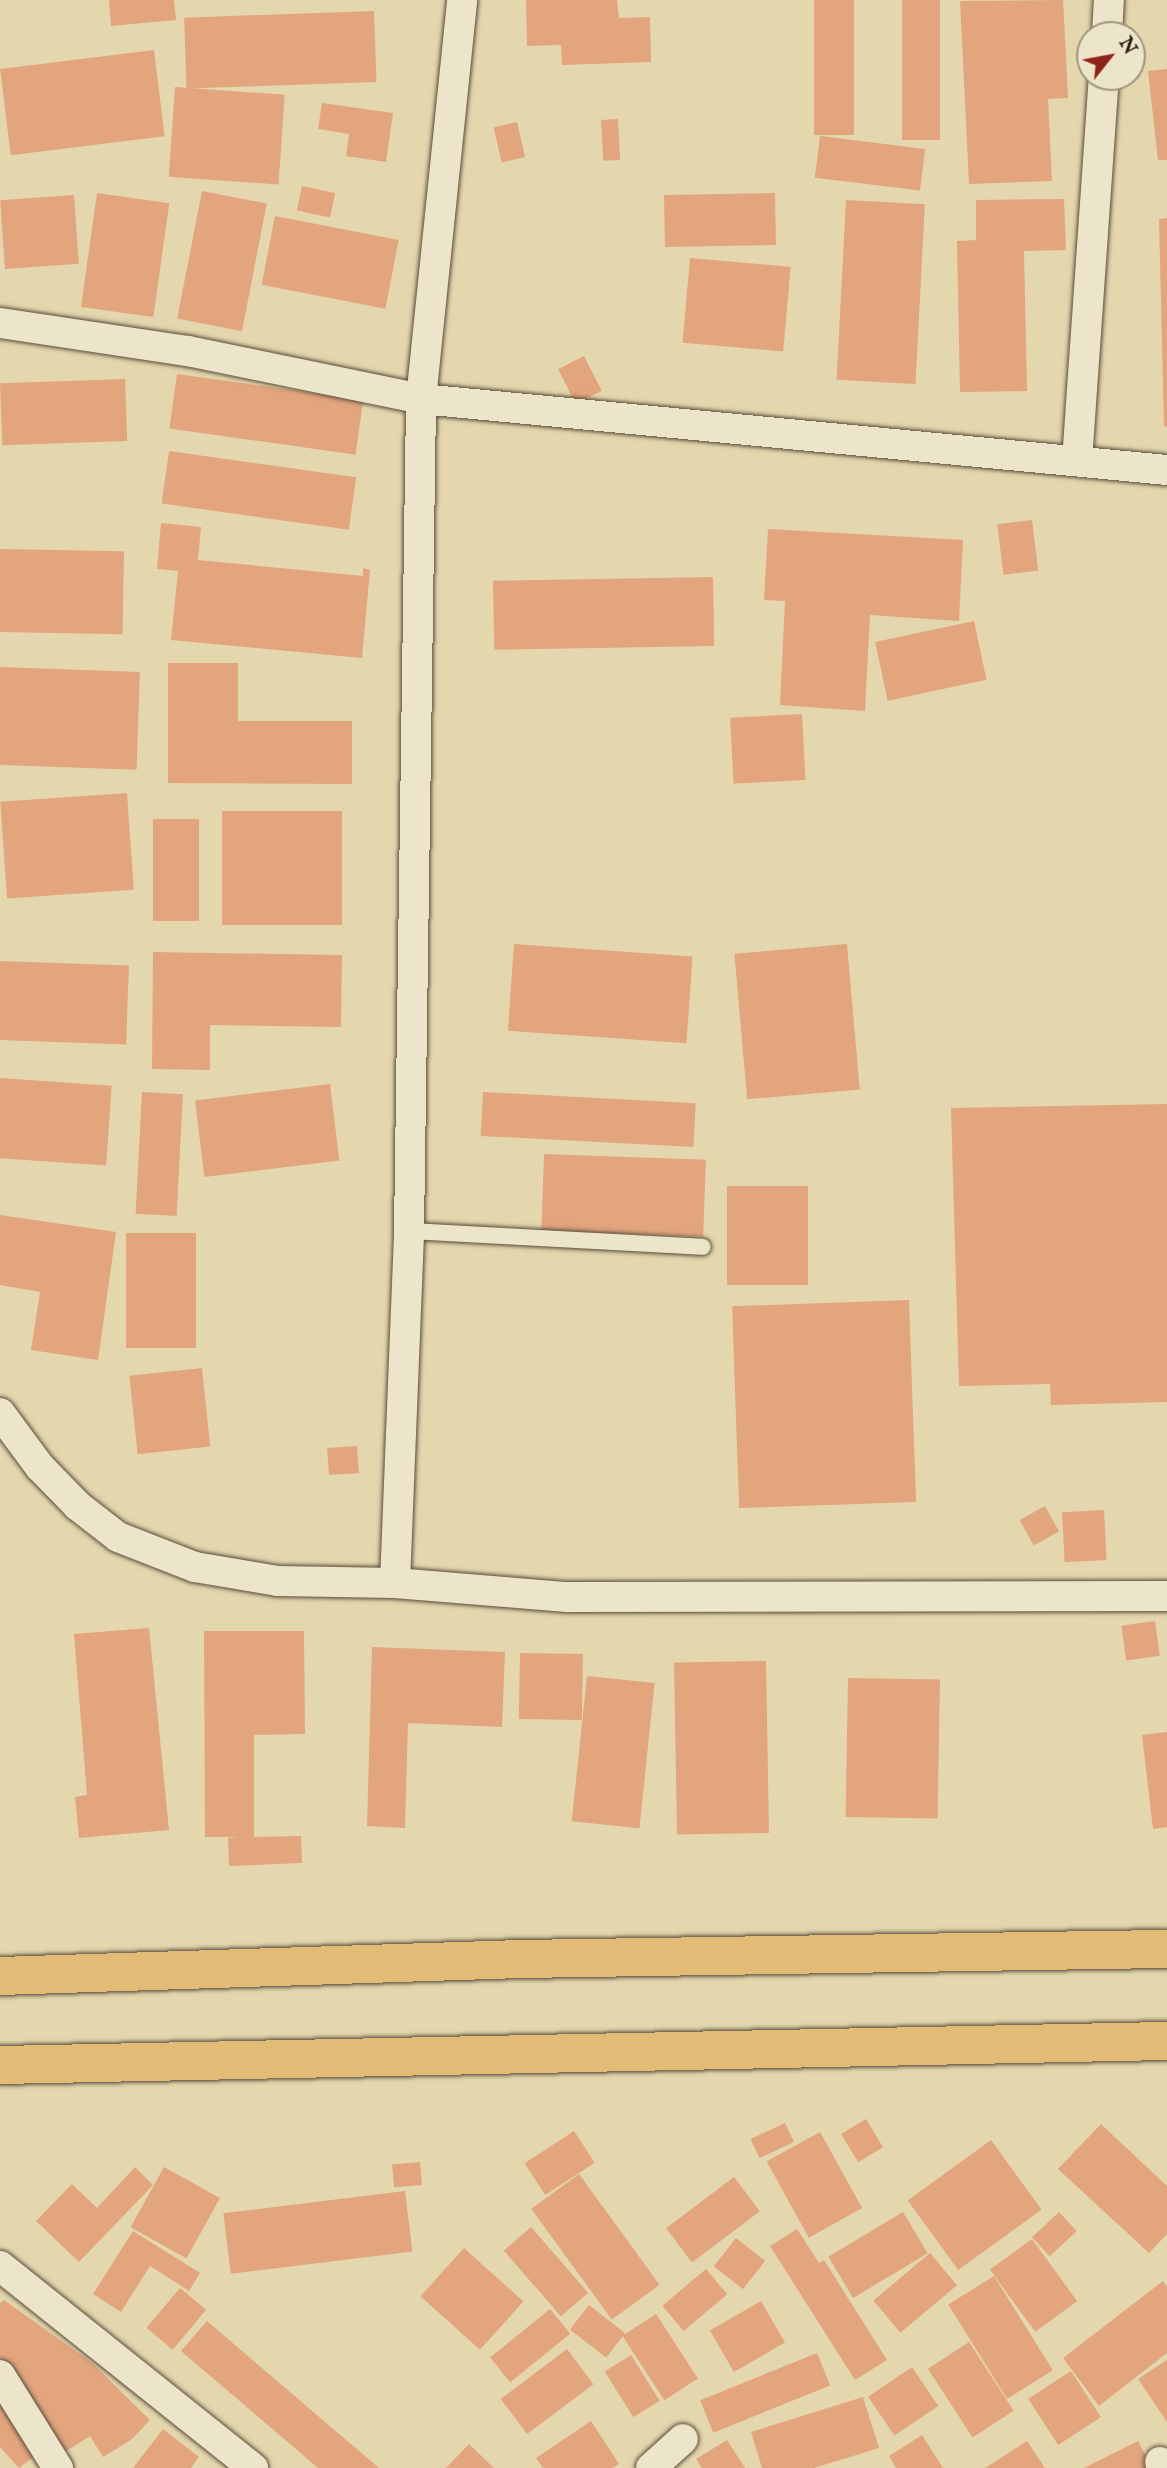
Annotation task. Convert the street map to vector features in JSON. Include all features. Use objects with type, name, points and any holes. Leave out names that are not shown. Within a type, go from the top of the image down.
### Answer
[{"type":"main road","points":[[0,1976],[520,1959],[1167,1949]]},
{"type":"main road","points":[[0,2065],[1167,2041]]},
{"type":"street","points":[[395,1583],[409,1231],[421,399],[462,0]]},
{"type":"street","points":[[1108,21],[1110,0]]},
{"type":"street","points":[[1077,461],[1103,91]]},
{"type":"street","points":[[0,323],[188,351],[421,399],[1167,470]]},
{"type":"street","points":[[0,1413],[40,1467],[78,1506],[118,1536],[195,1567],[266,1579],[395,1583],[567,1597],[1167,1596]]},
{"type":"street","points":[[0,2266],[253,2468]]},
{"type":"street","points":[[0,2375],[58,2468]]},
{"type":"street","points":[[651,2468],[683,2439]]},
{"type":"lane","points":[[409,1231],[704,1247]]},
{"type":"building","points":[[109,0],[174,0],[176,20],[111,26]]},
{"type":"building","points":[[526,0],[617,0],[619,18],[650,17],[651,62],[562,65],[561,45],[527,46]]},
{"type":"building","points":[[814,0],[854,0],[854,135],[814,135]]},
{"type":"building","points":[[902,0],[940,0],[940,140],[902,140]]},
{"type":"building","points":[[1063,0],[1068,98],[1048,99],[1052,181],[969,184],[960,1]]},
{"type":"building","points":[[374,11],[376,82],[187,89],[184,18]]},
{"type":"building","points":[[154,50],[165,136],[11,155],[0,69]]},
{"type":"building","points":[[1167,69],[1167,160],[1158,160],[1148,71]]},
{"type":"building","points":[[175,87],[285,95],[278,184],[169,177]]},
{"type":"building","points":[[322,103],[393,113],[386,162],[346,156],[349,134],[318,129]]},
{"type":"building","points":[[618,119],[620,160],[603,161],[601,120]]},
{"type":"building","points":[[517,122],[525,157],[502,162],[494,127]]},
{"type":"building","points":[[820,136],[925,149],[920,191],[815,178]]},
{"type":"building","points":[[302,186],[335,193],[330,218],[297,210]]},
{"type":"building","points":[[202,191],[267,204],[242,331],[177,319]]},
{"type":"building","points":[[97,193],[169,203],[153,317],[81,307]]},
{"type":"building","points":[[775,193],[776,245],[665,247],[664,195]]},
{"type":"building","points":[[74,195],[79,264],[5,269],[0,200]]},
{"type":"building","points":[[1064,199],[1066,250],[1024,251],[1027,391],[960,392],[957,241],[976,240],[976,200]]},
{"type":"building","points":[[846,200],[925,204],[915,384],[837,380]]},
{"type":"building","points":[[275,216],[399,240],[385,309],[262,285]]},
{"type":"building","points":[[1167,218],[1167,426],[1164,427],[1159,219]]},
{"type":"building","points":[[690,258],[791,267],[783,351],[683,343]]},
{"type":"building","points":[[584,356],[602,391],[576,404],[558,369]]},
{"type":"building","points":[[177,374],[363,400],[356,455],[169,428]]},
{"type":"building","points":[[125,379],[127,441],[2,445],[0,383]]},
{"type":"building","points":[[169,451],[356,477],[349,530],[162,503]]},
{"type":"building","points":[[1032,520],[1038,571],[1003,575],[997,524]]},
{"type":"building","points":[[161,523],[201,527],[198,560],[363,576],[363,568],[370,570],[362,658],[171,640],[178,571],[157,569]]},
{"type":"building","points":[[768,529],[963,540],[959,621],[870,615],[865,711],[780,705],[785,601],[764,600]]},
{"type":"building","points":[[0,549],[124,551],[123,634],[0,632]]},
{"type":"building","points":[[713,577],[714,646],[494,650],[493,581]]},
{"type":"building","points":[[974,621],[986,680],[888,701],[875,642]]},
{"type":"building","points":[[168,663],[238,663],[238,721],[352,721],[352,784],[168,783]]},
{"type":"building","points":[[0,667],[140,672],[136,770],[0,765]]},
{"type":"building","points":[[802,714],[805,780],[734,784],[730,718]]},
{"type":"building","points":[[127,793],[134,890],[7,899],[0,802]]},
{"type":"building","points":[[222,811],[342,811],[342,925],[222,925]]},
{"type":"building","points":[[153,819],[199,819],[199,921],[153,921]]},
{"type":"building","points":[[514,944],[693,956],[686,1043],[508,1031]]},
{"type":"building","points":[[847,944],[860,1089],[747,1099],[734,954]]},
{"type":"building","points":[[153,952],[342,955],[341,1027],[210,1025],[210,1070],[152,1069]]},
{"type":"building","points":[[0,961],[129,966],[126,1044],[0,1040]]},
{"type":"building","points":[[0,1078],[112,1086],[106,1166],[0,1158]]},
{"type":"building","points":[[330,1084],[339,1160],[204,1177],[195,1101]]},
{"type":"building","points":[[142,1092],[183,1094],[177,1216],[136,1214]]},
{"type":"building","points":[[483,1092],[696,1103],[693,1147],[481,1136]]},
{"type":"building","points":[[1167,1104],[1167,1402],[1051,1405],[1050,1384],[959,1386],[951,1108]]},
{"type":"building","points":[[544,1154],[706,1160],[703,1237],[541,1231]]},
{"type":"building","points":[[727,1186],[808,1186],[808,1285],[727,1285]]},
{"type":"building","points":[[0,1215],[116,1232],[98,1360],[31,1350],[40,1292],[0,1285]]},
{"type":"building","points":[[126,1233],[196,1233],[196,1348],[126,1348]]},
{"type":"building","points":[[909,1300],[916,1502],[739,1508],[732,1306]]},
{"type":"building","points":[[202,1368],[210,1447],[138,1454],[129,1376]]},
{"type":"building","points":[[357,1446],[359,1473],[329,1475],[327,1448]]},
{"type":"building","points":[[1045,1506],[1059,1531],[1034,1545],[1020,1520]]},
{"type":"building","points":[[1104,1510],[1107,1560],[1065,1562],[1062,1512]]},
{"type":"building","points":[[1155,1621],[1160,1656],[1126,1660],[1121,1626]]},
{"type":"building","points":[[149,1628],[169,1830],[79,1838],[75,1797],[87,1795],[74,1634]]},
{"type":"building","points":[[204,1631],[304,1631],[305,1734],[254,1735],[254,1837],[301,1836],[302,1863],[229,1866],[228,1838],[238,1837],[205,1837]]},
{"type":"building","points":[[372,1647],[505,1652],[502,1727],[408,1723],[405,1828],[367,1826]]},
{"type":"building","points":[[520,1653],[583,1654],[582,1720],[519,1719]]},
{"type":"building","points":[[766,1661],[769,1833],[677,1835],[674,1663]]},
{"type":"building","points":[[587,1676],[655,1683],[639,1828],[572,1821]]},
{"type":"building","points":[[848,1678],[940,1680],[938,1819],[846,1817]]},
{"type":"building","points":[[1167,1732],[1167,1827],[1153,1829],[1142,1735]]},
{"type":"building","points":[[866,2119],[883,2147],[858,2162],[841,2134]]},
{"type":"building","points":[[785,2123],[794,2142],[759,2158],[751,2139]]},
{"type":"building","points":[[1101,2124],[1167,2186],[1167,2234],[1149,2253],[1058,2169]]},
{"type":"building","points":[[574,2131],[595,2163],[545,2195],[525,2163]]},
{"type":"building","points":[[820,2132],[862,2208],[809,2238],[767,2162]]},
{"type":"building","points":[[991,2140],[1042,2210],[958,2270],[908,2201]]},
{"type":"building","points":[[420,2162],[422,2185],[394,2187],[392,2164]]},
{"type":"building","points":[[135,2167],[153,2185],[79,2262],[36,2221],[72,2184],[97,2208]]},
{"type":"building","points":[[164,2167],[220,2198],[187,2258],[131,2227]]},
{"type":"building","points":[[579,2174],[660,2285],[612,2320],[531,2209]]},
{"type":"building","points":[[734,2177],[760,2211],[692,2262],[666,2228]]},
{"type":"building","points":[[405,2191],[412,2252],[231,2274],[223,2213]]},
{"type":"building","points":[[903,2212],[928,2253],[853,2298],[828,2257]]},
{"type":"building","points":[[1059,2212],[1077,2231],[1050,2256],[1032,2237]]},
{"type":"building","points":[[531,2227],[588,2293],[561,2316],[504,2251]]},
{"type":"building","points":[[797,2229],[819,2263],[824,2260],[887,2360],[855,2380],[770,2246]]},
{"type":"building","points":[[133,2231],[200,2273],[189,2291],[150,2266],[121,2312],[93,2294]]},
{"type":"building","points":[[736,2238],[765,2261],[743,2289],[714,2266]]},
{"type":"building","points":[[1032,2239],[1077,2301],[1035,2332],[990,2270]]},
{"type":"building","points":[[464,2248],[523,2302],[480,2350],[421,2296]]},
{"type":"building","points":[[930,2253],[957,2285],[900,2333],[873,2301]]},
{"type":"building","points":[[706,2269],[727,2294],[684,2331],[662,2306]]},
{"type":"building","points":[[994,2276],[1053,2370],[1007,2399],[948,2305]]},
{"type":"building","points":[[1163,2281],[1167,2287],[1167,2353],[1099,2406],[1063,2358]]},
{"type":"building","points":[[180,2288],[206,2310],[173,2350],[147,2328]]},
{"type":"building","points":[[4,2300],[91,2362],[150,2420],[131,2440],[103,2457],[90,2436],[60,2455],[0,2357],[0,2303]]},
{"type":"building","points":[[761,2301],[785,2343],[734,2372],[710,2330]]},
{"type":"building","points":[[589,2305],[625,2333],[606,2358],[570,2329]]},
{"type":"building","points":[[550,2309],[570,2334],[510,2382],[490,2357]]},
{"type":"building","points":[[656,2314],[698,2379],[664,2400],[622,2336]]},
{"type":"building","points":[[207,2321],[379,2468],[318,2468],[181,2351]]},
{"type":"building","points":[[969,2342],[1014,2411],[973,2437],[928,2369]]},
{"type":"building","points":[[567,2349],[593,2384],[527,2434],[501,2399]]},
{"type":"building","points":[[817,2353],[830,2385],[713,2433],[700,2400]]},
{"type":"building","points":[[631,2355],[660,2401],[633,2417],[605,2371]]},
{"type":"building","points":[[1167,2360],[1167,2422],[1138,2379]]},
{"type":"building","points":[[912,2367],[938,2406],[894,2436],[868,2397]]},
{"type":"building","points":[[1071,2371],[1101,2417],[1058,2445],[1028,2399]]},
{"type":"building","points":[[0,2397],[42,2450],[19,2468],[0,2447]]},
{"type":"building","points":[[863,2397],[879,2448],[814,2468],[762,2468],[751,2432]]},
{"type":"building","points":[[591,2421],[619,2464],[612,2468],[543,2468],[536,2458]]},
{"type":"building","points":[[163,2429],[199,2457],[191,2468],[133,2468]]},
{"type":"building","points":[[922,2435],[943,2468],[896,2468],[889,2456]]},
{"type":"building","points":[[727,2440],[745,2468],[702,2468],[696,2459]]},
{"type":"building","points":[[1027,2441],[1045,2468],[985,2468]]},
{"type":"building","points":[[1138,2441],[1152,2468],[1084,2468]]},
{"type":"building","points":[[469,2444],[494,2468],[446,2468]]}]
